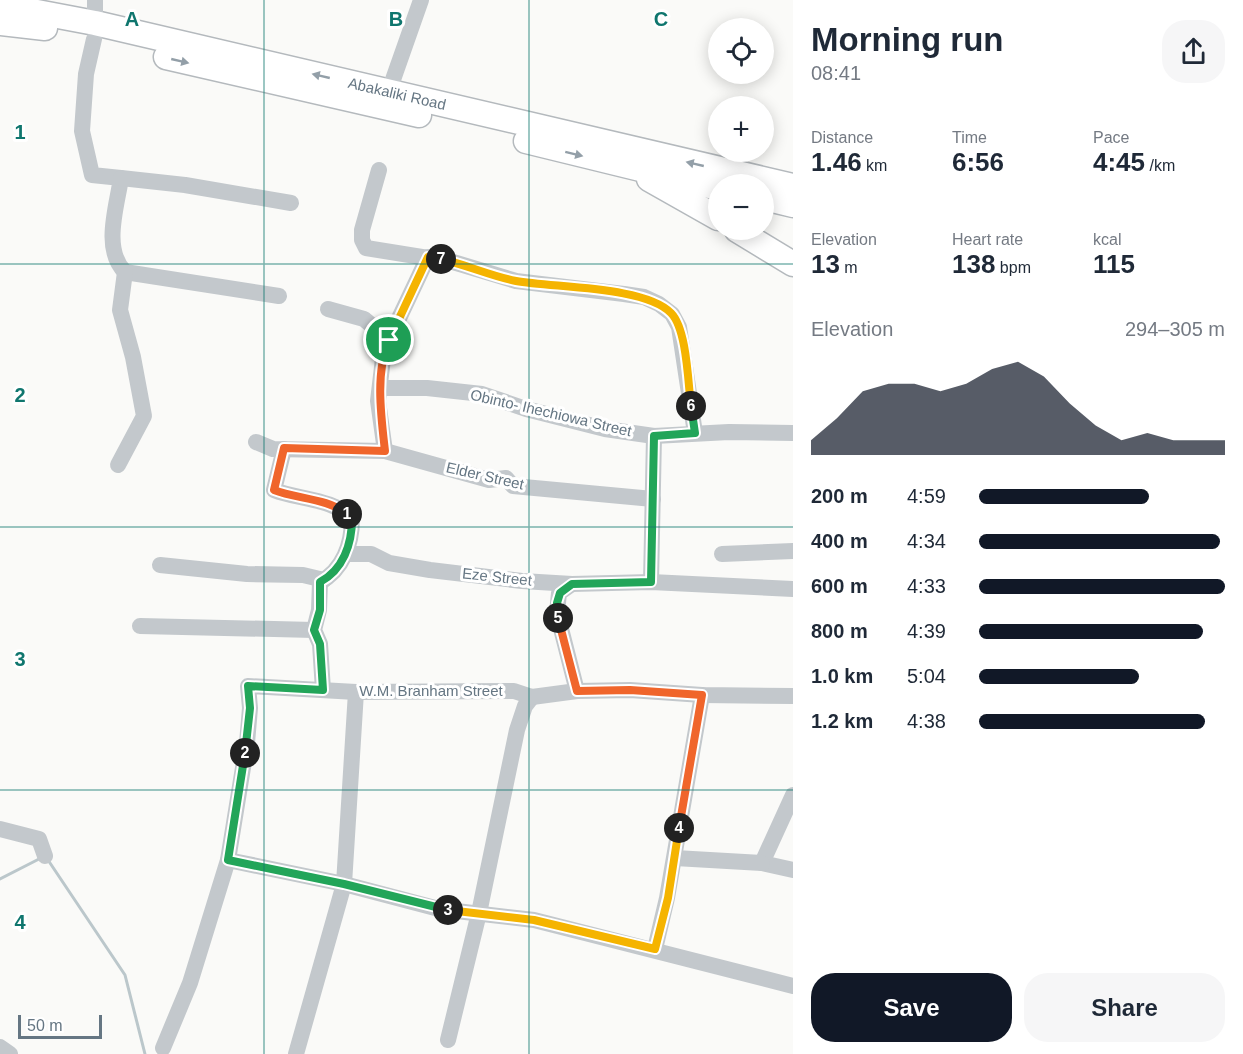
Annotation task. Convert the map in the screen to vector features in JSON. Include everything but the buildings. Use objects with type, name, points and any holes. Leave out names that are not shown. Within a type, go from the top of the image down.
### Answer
[{"type":"highway","name":"Abakaliki Road","points":[[0,5],[94,21],[739,174]]},
{"type":"highway","name":"Abakaliki Road","points":[[0,23],[38,26],[94,21],[627,166],[708,186]]},
{"type":"highway","points":[[627,166],[708,212]]},
{"type":"highway","points":[[774,177],[793,178]]},
{"type":"highway","name":"Abakaliki Road","points":[[774,182],[793,186]]},
{"type":"highway","points":[[774,200],[793,205]]},
{"type":"highway","points":[[753,240],[793,264]]},
{"type":"street","points":[[389,91],[421,0]]},
{"type":"street","points":[[94,21],[86,74],[82,131],[92,175],[185,185],[291,203]]},
{"type":"street","points":[[379,170],[362,240],[366,248],[428,257],[516,281],[644,297],[659,304],[672,314],[679,327],[695,433]]},
{"type":"street","points":[[122,178],[113,227],[116,261],[125,272],[279,296]]},
{"type":"street","points":[[385,451],[378,401],[382,388],[384,350],[428,257]]},
{"type":"street","points":[[118,465],[144,416],[133,357],[120,310],[125,272]]},
{"type":"street","points":[[328,309],[364,319],[389,340]]},
{"type":"street","name":"Obinto- Ihechiowa Street","points":[[382,388],[427,388],[482,394],[526,409],[605,429],[654,436],[695,433],[793,433]]},
{"type":"street","points":[[651,582],[654,436]]},
{"type":"street","name":"Elder Street","points":[[256,442],[273,449],[385,451],[489,480],[506,478],[513,486],[653,499]]},
{"type":"street","points":[[284,448],[274,490],[292,497],[321,502],[347,514],[352,519],[347,554],[334,572],[320,582],[320,610],[314,630],[320,644],[323,690]]},
{"type":"street","points":[[722,554],[793,551]]},
{"type":"street","name":"Eze Street","points":[[347,554],[371,554],[389,563],[430,570],[572,584],[651,582],[793,589]]},
{"type":"street","points":[[160,565],[247,574],[303,575],[324,580]]},
{"type":"street","points":[[572,584],[560,593],[557,613],[577,691]]},
{"type":"street","points":[[140,626],[314,630]]},
{"type":"street","name":"W.M. Branham Street","points":[[228,860],[247,743],[250,708],[248,686],[356,692],[514,691],[532,697],[577,691],[630,690],[702,695],[793,696]]},
{"type":"street","points":[[296,1054],[344,884],[356,692]]},
{"type":"street","points":[[655,949],[675,858],[702,695]]},
{"type":"street","points":[[448,1040],[479,913],[518,730],[525,706],[532,697]]},
{"type":"street","points":[[762,863],[793,795]]},
{"type":"street","points":[[0,829],[39,839],[45,856]]},
{"type":"street","points":[[675,858],[762,863],[793,870]]},
{"type":"street","points":[[163,1048],[190,983],[228,860],[344,884],[439,909],[534,920],[793,986]]},
{"type":"street","points":[[0,1047],[10,1054]]},
{"type":"waterway","points":[[0,879],[41,858]]},
{"type":"waterway","points":[[48,860],[125,975],[145,1054]]},
{"type":"route","points":[[428,257],[516,281],[644,297],[659,304],[672,314],[679,327],[695,433],[654,436],[651,582],[572,584],[560,593],[557,603],[557,613],[577,691],[630,690],[702,695],[668,898],[655,949],[534,920],[439,909],[344,884],[228,860],[247,743],[250,708],[248,686],[323,690],[320,644],[314,630],[320,610],[320,582],[334,572],[347,554],[348,536],[352,525],[352,519],[342,510],[274,490],[284,448],[385,451],[378,401],[382,388],[384,350],[389,340],[428,257]]}]
